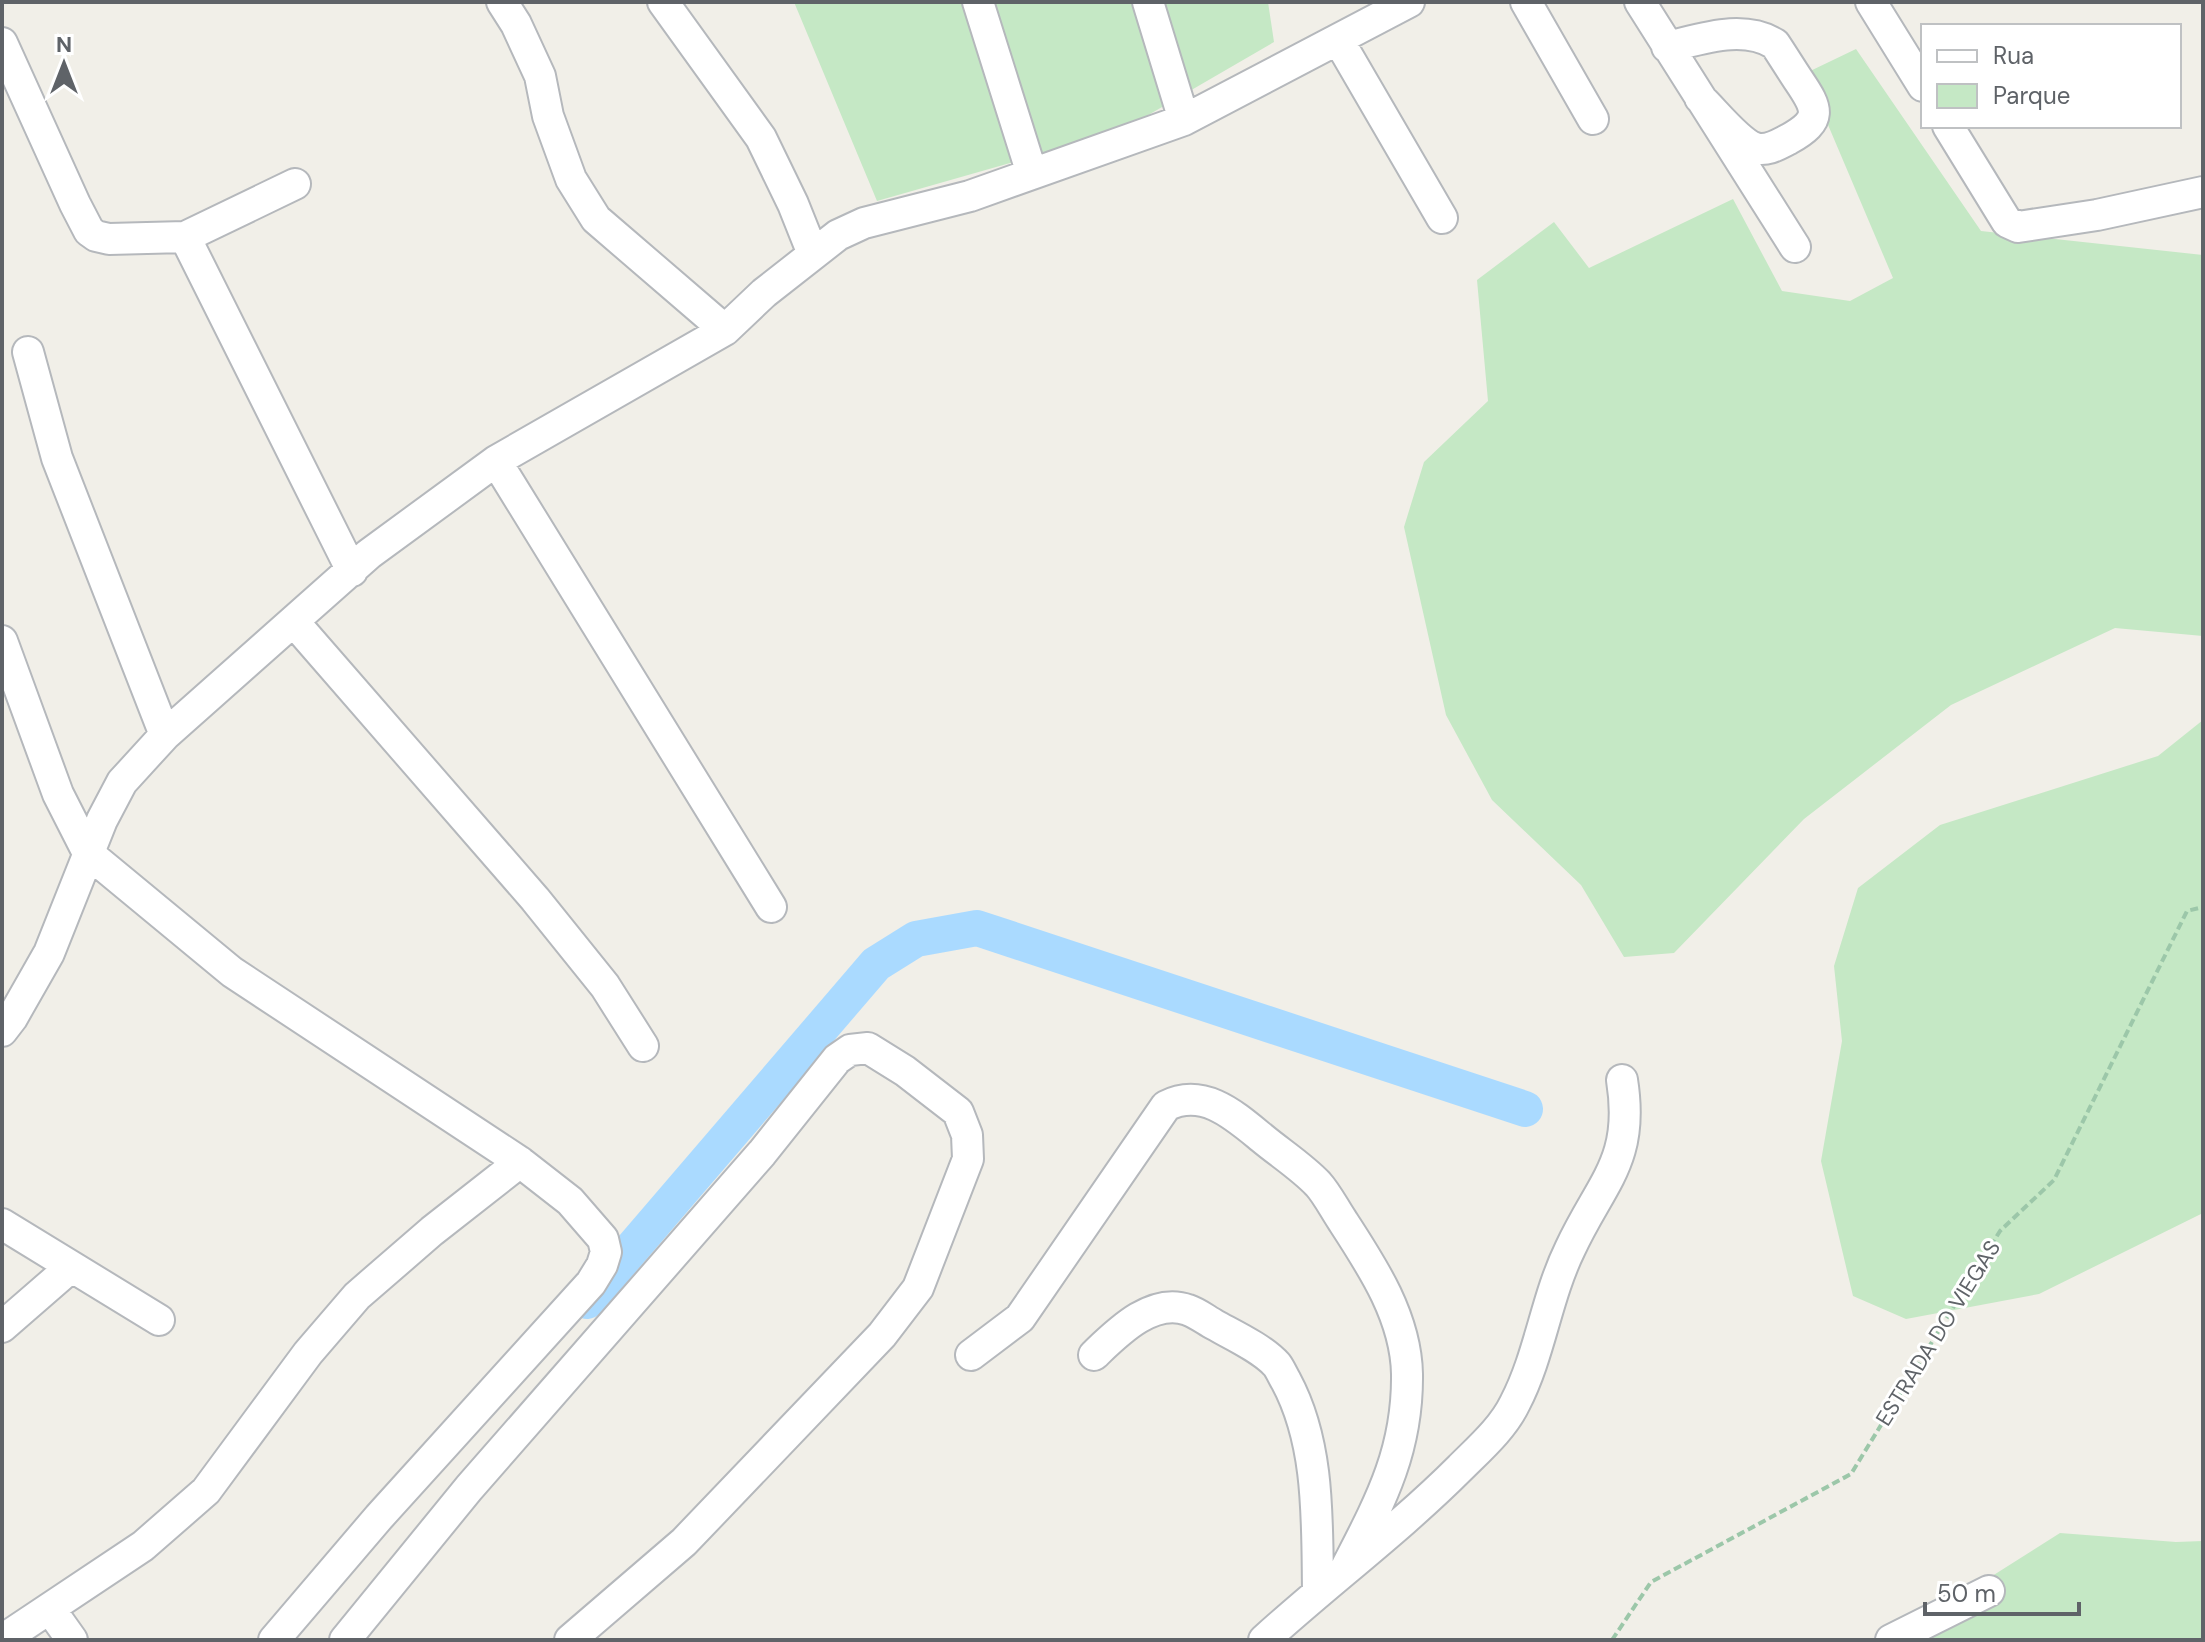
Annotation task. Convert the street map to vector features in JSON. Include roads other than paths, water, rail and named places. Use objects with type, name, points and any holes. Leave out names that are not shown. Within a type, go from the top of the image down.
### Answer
[{"type":"street","points":[[502,2],[516,24],[540,76],[548,116],[571,179],[596,219],[725,330]]},
{"type":"street","points":[[663,2],[761,138],[813,254]]},
{"type":"street","points":[[978,2],[1032,174]]},
{"type":"street","points":[[1148,2],[1184,120]]},
{"type":"street","points":[[2,1031],[49,953],[102,820],[122,782],[165,735],[369,554],[496,461],[725,330],[764,293],[838,235],[864,223],[970,196],[1184,120],[1339,41],[1373,12],[1409,2]]},
{"type":"street","points":[[1526,2],[1593,119]]},
{"type":"street","points":[[1640,2],[1795,247]]},
{"type":"street","points":[[1871,2],[1921,83]]},
{"type":"street","points":[[1667,47],[1712,36],[1744,34],[1766,39],[1775,44],[1812,100],[1814,115],[1810,124],[1799,133],[1764,149],[1752,147],[1740,138],[1700,98]]},
{"type":"street","points":[[1339,41],[1442,218]]},
{"type":"street","points":[[2,43],[89,231],[109,239],[185,237],[295,184]]},
{"type":"street","points":[[1949,128],[2007,222],[2018,227],[2097,215],[2203,192]]},
{"type":"street","points":[[185,237],[352,571]]},
{"type":"street","points":[[28,352],[57,458],[165,735]]},
{"type":"street","points":[[496,461],[771,907]]},
{"type":"street","points":[[294,622],[535,899],[605,986],[643,1046]]},
{"type":"street","points":[[2,641],[58,794],[88,853],[232,972],[520,1162],[570,1201],[603,1239],[606,1252],[591,1283],[379,1517],[274,1640]]},
{"type":"street","points":[[345,1640],[469,1488],[762,1153],[837,1059],[850,1050],[868,1048],[905,1071],[958,1112],[967,1135],[968,1159],[918,1288],[882,1335],[684,1542],[570,1640]]},
{"type":"street","points":[[1264,1640],[1318,1591],[1418,1510],[1476,1452],[1516,1403],[1557,1278],[1620,1155],[1626,1107],[1622,1080]]},
{"type":"street","points":[[971,1355],[1020,1318],[1166,1106],[1179,1100],[1194,1099],[1211,1103],[1236,1117],[1319,1185],[1366,1256],[1395,1313],[1407,1372],[1404,1420],[1396,1463],[1386,1490],[1346,1568]]},
{"type":"street","points":[[2,1640],[143,1546],[206,1491],[308,1353],[357,1296],[432,1231],[520,1162]]},
{"type":"street","points":[[2,1224],[159,1320]]},
{"type":"street","points":[[2,1327],[71,1267]]},
{"type":"street","points":[[1094,1355],[1114,1335],[1162,1307],[1186,1309],[1244,1341],[1277,1364],[1296,1400],[1309,1445],[1317,1526],[1318,1591]]},
{"type":"street","points":[[1891,1640],[1989,1591]]},
{"type":"street","points":[[50,1609],[72,1640]]},
{"type":"waterway","points":[[587,1301],[876,964],[916,939],[977,928],[1525,1109]]}]
